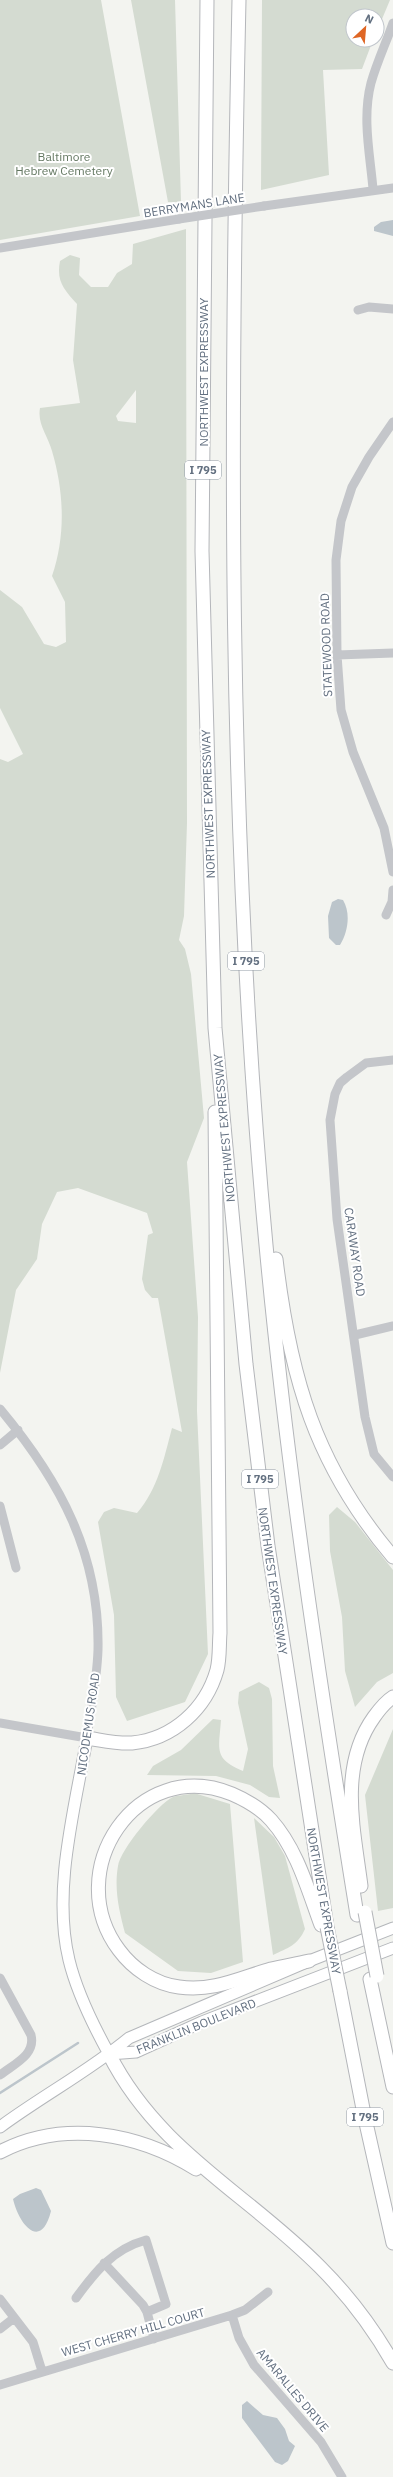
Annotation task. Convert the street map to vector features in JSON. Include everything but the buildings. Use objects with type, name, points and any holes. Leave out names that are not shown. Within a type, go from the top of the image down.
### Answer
[{"type":"highway","name":"NORTHWEST EXPRESSWAY","points":[[207,0],[202,551],[215,1028],[246,1364],[268,1546],[325,1928],[340,1992],[364,2114],[393,2242]]},
{"type":"highway","name":"I 795","points":[[239,0],[235,204],[235,688],[240,846],[258,1156],[265,1243],[287,1438],[326,1725],[393,2087]]},
{"type":"highway","points":[[87,1738],[132,1743],[160,1736],[174,1729],[203,1702],[217,1669],[220,1626],[215,1028]]},
{"type":"highway","points":[[258,1156],[274,1241],[286,1335],[304,1405],[315,1434],[335,1475],[373,1533],[393,1557]]},
{"type":"highway","points":[[361,1914],[352,1817],[352,1771],[361,1738],[378,1712],[393,1697]]},
{"type":"highway","points":[[309,1961],[271,1969],[222,1986],[205,1988],[177,1987],[150,1977],[125,1959],[108,1933],[102,1918],[97,1887],[106,1846],[126,1816],[157,1795],[186,1787],[202,1786],[229,1793],[262,1811],[280,1832],[303,1874],[325,1928]]},
{"type":"highway","points":[[373,1978],[393,2080]]},
{"type":"highway","points":[[109,2054],[128,2089],[155,2123],[302,2251],[340,2288],[376,2334],[393,2363]]},
{"type":"highway","points":[[0,2152],[25,2142],[66,2134],[109,2135],[128,2139],[163,2151],[182,2160],[244,2202]]},
{"type":"main road","name":"NICODEMUS ROAD","points":[[87,1738],[64,1881],[64,1931],[69,1960],[81,1996],[109,2054]]},
{"type":"main road","name":"FRANKLIN BOULEVARD","points":[[109,2054],[129,2038],[309,1961],[393,1928]]},
{"type":"main road","name":"FRANKLIN BOULEVARD","points":[[109,2054],[136,2052],[202,2022],[393,1948]]},
{"type":"main road","points":[[0,2127],[32,2104],[109,2054]]},
{"type":"street","points":[[373,189],[367,127],[368,98],[375,71],[393,23]]},
{"type":"street","name":"BERRYMANS LANE","points":[[0,248],[373,189],[393,188]]},
{"type":"street","points":[[358,310],[369,307],[393,309]]},
{"type":"street","name":"STATEWOOD ROAD","points":[[393,422],[360,472],[341,521],[336,560],[338,691],[344,723],[384,828],[393,872]]},
{"type":"street","points":[[337,655],[393,653]]},
{"type":"street","points":[[386,915],[392,902],[393,890]]},
{"type":"street","name":"CARAWAY ROAD","points":[[393,1060],[366,1063],[340,1083],[332,1104],[330,1132],[337,1219],[370,1440],[374,1454],[393,1477]]},
{"type":"street","points":[[355,1335],[393,1326]]},
{"type":"street","name":"NICODEMUS ROAD","points":[[0,1409],[18,1430],[40,1460],[65,1502],[79,1535],[91,1580],[96,1603],[98,1652],[87,1738]]},
{"type":"street","points":[[0,1445],[18,1430]]},
{"type":"street","points":[[0,1506],[16,1568]]},
{"type":"street","points":[[0,1723],[87,1738]]},
{"type":"street","points":[[0,1978],[31,2035],[33,2044],[32,2050],[0,2075]]},
{"type":"street","points":[[76,2298],[104,2263],[126,2247],[146,2240],[166,2304],[147,2312]]},
{"type":"street","points":[[104,2263],[135,2295],[147,2312],[154,2339]]},
{"type":"street","name":"WEST CHERRY HILL COURT","points":[[0,2385],[42,2371],[232,2315],[245,2310],[268,2292]]},
{"type":"street","points":[[0,2299],[33,2342],[42,2371]]},
{"type":"street","name":"AMARALLES DRIVE","points":[[232,2315],[239,2338],[254,2365],[321,2442],[342,2477]]},
{"type":"street","points":[[0,2329],[14,2318]]},
{"type":"green space","name":"Baltimore Hebrew Cemetery","points":[[0,0],[101,0],[140,216],[0,240]]},
{"type":"green space","points":[[131,0],[175,0],[181,202],[168,202]]},
{"type":"green space","points":[[262,0],[390,0],[385,12],[385,8],[345,8],[345,48],[370,48],[362,69],[323,70],[329,175],[261,190]]},
{"type":"green space","points":[[186,229],[187,823],[184,916],[179,940],[185,949],[191,974],[204,1118],[187,1162],[198,1317],[197,1411],[208,1654],[185,1702],[127,1721],[116,1697],[114,1615],[98,1522],[104,1512],[114,1508],[137,1513],[150,1494],[155,1483],[163,1462],[172,1428],[182,1432],[158,1298],[152,1298],[145,1290],[142,1279],[148,1235],[153,1233],[147,1213],[78,1188],[57,1192],[42,1224],[37,1259],[16,1290],[0,1373],[0,759],[8,762],[23,754],[0,708],[0,590],[22,607],[44,644],[56,647],[66,642],[65,602],[52,576],[60,545],[62,514],[61,498],[56,466],[50,446],[41,425],[39,414],[40,408],[80,403],[73,360],[77,304],[65,290],[60,280],[60,261],[70,255],[80,258],[79,275],[91,287],[108,287],[117,273],[132,264],[133,244]],"holes":[[[136,390],[136,423],[118,421],[116,416]]]},
{"type":"green space","points":[[337,1507],[355,1522],[393,1570],[393,1673],[377,1682],[355,1707],[345,1671],[342,1617],[330,1551],[329,1515]]},
{"type":"green space","points":[[259,1682],[269,1688],[272,1699],[273,1766],[280,1798],[269,1797],[250,1785],[216,1776],[147,1775],[153,1766],[181,1750],[213,1719],[221,1720],[219,1746],[222,1757],[233,1767],[243,1771],[248,1749],[238,1703],[239,1692]]},
{"type":"green space","points":[[393,1729],[393,1908],[378,1911],[365,1795]]},
{"type":"green space","points":[[194,1793],[230,1804],[243,1962],[211,1973],[178,1971],[125,1933],[117,1892],[118,1866],[125,1849],[132,1839],[158,1808],[166,1801],[173,1797]]},
{"type":"green space","points":[[254,1818],[274,1837],[285,1856],[305,1929],[296,1942],[288,1948],[273,1955]]},
{"type":"shaded area","points":[[393,220],[393,236],[374,231],[374,227],[381,222]]},
{"type":"shaded area","points":[[338,899],[343,900],[347,911],[348,922],[343,940],[340,945],[336,945],[329,938],[328,916],[332,902]]},
{"type":"shaded area","points":[[36,2188],[41,2190],[51,2211],[47,2223],[42,2230],[36,2232],[30,2230],[25,2225],[16,2209],[13,2199],[20,2194]]},
{"type":"shaded area","points":[[247,2401],[263,2415],[277,2418],[285,2429],[289,2441],[295,2446],[288,2461],[282,2465],[275,2462],[242,2418],[242,2405]]},
{"type":"waterway","points":[[0,2093],[78,2043]]}]
